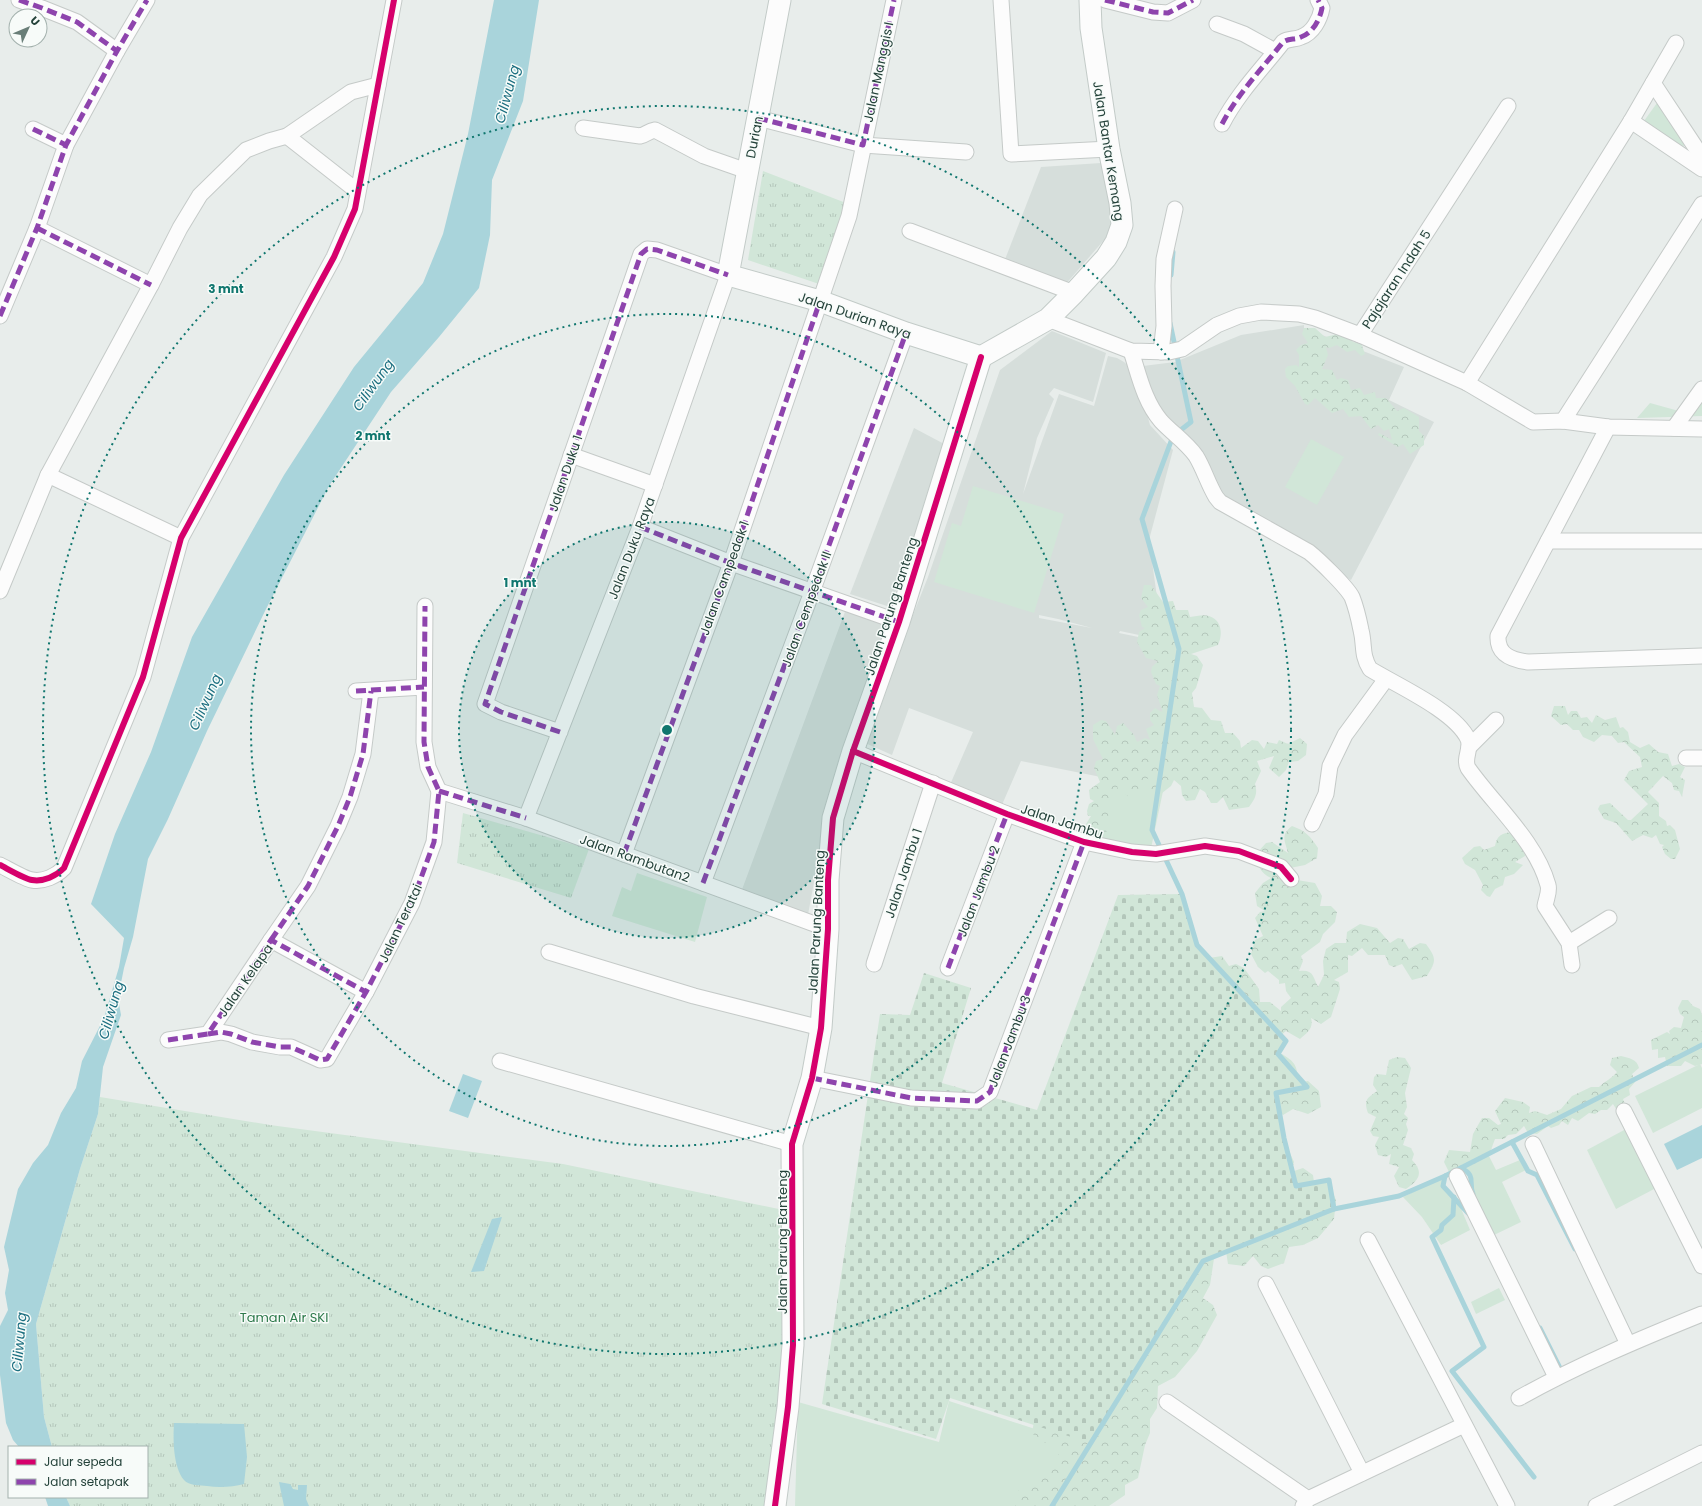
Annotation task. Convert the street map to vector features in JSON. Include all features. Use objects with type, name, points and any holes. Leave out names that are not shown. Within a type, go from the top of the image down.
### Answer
[{"type":"street","points":[[19,0],[77,22],[117,51]]},
{"type":"street","points":[[0,316],[37,228],[66,145],[117,51],[147,0]]},
{"type":"street","points":[[0,865],[32,880],[51,878],[57,875],[64,868],[143,677],[181,538],[334,257],[355,209],[394,0]]},
{"type":"street","name":"Durian","points":[[728,275],[780,0]]},
{"type":"street","name":"Jalan Manggis I","points":[[820,301],[849,216],[894,0]]},
{"type":"street","points":[[1001,0],[1011,154],[1109,149]]},
{"type":"street","name":"Jalan Bantar Kemang","points":[[981,357],[1048,319],[1106,258],[1116,242],[1122,225],[1120,203],[1109,149],[1091,28],[1090,0]]},
{"type":"street","points":[[1105,0],[1153,12],[1168,13],[1193,0]]},
{"type":"street","points":[[1222,124],[1232,105],[1282,42],[1289,38],[1301,37],[1310,32],[1322,12],[1322,8],[1318,0]]},
{"type":"street","points":[[1217,24],[1244,34],[1275,52]]},
{"type":"street","points":[[1468,383],[1631,121],[1676,43]]},
{"type":"street","points":[[1653,83],[1702,157]]},
{"type":"street","points":[[0,590],[48,475],[151,285],[180,228],[203,192],[246,150],[287,136],[351,92],[378,85]]},
{"type":"street","name":"Pajajaran Indah 5","points":[[1171,351],[1217,325],[1239,316],[1261,312],[1299,314],[1315,318],[1360,335],[1508,106]]},
{"type":"street","points":[[758,118],[863,145],[966,152]]},
{"type":"street","points":[[1631,121],[1702,169]]},
{"type":"street","points":[[583,128],[640,136],[644,135],[648,131],[655,130],[704,156],[747,171]]},
{"type":"street","points":[[33,129],[66,145]]},
{"type":"street","points":[[287,136],[358,191]]},
{"type":"street","points":[[1563,421],[1702,204]]},
{"type":"street","points":[[1048,319],[1131,351],[1171,351],[1164,326],[1163,286],[1164,258],[1175,209]]},
{"type":"street","points":[[37,228],[151,285]]},
{"type":"street","points":[[910,231],[1074,293]]},
{"type":"street","name":"Jalan Duku 1","points":[[560,732],[501,712],[485,704],[641,254],[647,249],[657,250],[728,275]]},
{"type":"street","name":"Jalan Durian Raya","points":[[728,275],[820,301],[906,333],[981,357]]},
{"type":"street","name":"Jalan Duku Raya","points":[[526,818],[640,527],[728,275]]},
{"type":"street","name":"Jalan Campedak 1","points":[[624,854],[731,563],[820,301]]},
{"type":"street","name":"Jalan Cempedak II","points":[[703,883],[812,592],[906,333]]},
{"type":"street","points":[[1360,335],[1468,383],[1533,422],[1563,421],[1608,428],[1702,429]]},
{"type":"street","points":[[1131,351],[1149,403],[1162,422],[1178,436],[1196,456],[1209,480],[1212,490],[1220,502],[1309,552],[1320,561],[1351,596],[1362,632],[1362,647],[1365,661],[1370,669],[1422,698],[1453,721],[1466,735],[1469,740],[1466,758],[1468,768],[1531,849],[1548,886],[1545,906],[1569,943],[1572,965]]},
{"type":"street","name":"Jalan Parung Banteng","points":[[775,1506],[788,1407],[793,1345],[792,1144],[812,1078],[821,1028],[828,929],[828,880],[833,818],[853,751],[899,622],[981,357]]},
{"type":"street","points":[[1674,428],[1702,389]]},
{"type":"street","points":[[1608,428],[1498,636],[1499,647],[1509,658],[1528,662],[1702,656]]},
{"type":"street","points":[[571,455],[655,485]]},
{"type":"street","points":[[48,475],[181,538]]},
{"type":"street","points":[[640,527],[731,563],[899,622]]},
{"type":"street","points":[[1548,541],[1702,541]]},
{"type":"street","points":[[425,606],[424,742],[428,767],[440,791]]},
{"type":"street","points":[[1312,824],[1326,794],[1330,766],[1345,735],[1386,679]]},
{"type":"street","points":[[356,691],[424,687]]},
{"type":"street","points":[[271,940],[308,886],[338,826],[364,754],[371,691]]},
{"type":"street","points":[[1469,746],[1496,720]]},
{"type":"street","name":"Jalan Jambu","points":[[853,751],[1007,814],[1084,842],[1132,852],[1156,854],[1205,846],[1239,851],[1281,867],[1292,879]]},
{"type":"street","points":[[1686,758],[1702,758]]},
{"type":"street","name":"Jalan Jambu 1","points":[[874,964],[933,783]]},
{"type":"street","name":"Jalan Rambutan2","points":[[440,791],[526,818],[828,929]]},
{"type":"street","name":"Jalan Teratai","points":[[208,1034],[221,1032],[252,1042],[280,1047],[292,1047],[320,1060],[327,1059],[366,992],[412,903],[434,842],[440,791]]},
{"type":"street","name":"Jalan Jambu 2","points":[[948,968],[1007,814]]},
{"type":"street","name":"Jalan Jambu 3","points":[[812,1078],[912,1098],[977,1101],[990,1092],[1084,842]]},
{"type":"street","points":[[1569,943],[1609,918]]},
{"type":"street","name":"Jalan Kelapa","points":[[208,1034],[271,940],[366,992]]},
{"type":"street","points":[[549,952],[694,996],[821,1028]]},
{"type":"street","points":[[168,1040],[208,1034]]},
{"type":"street","points":[[500,1061],[792,1144]]},
{"type":"street","points":[[1624,1111],[1702,1266]]},
{"type":"street","points":[[1533,1144],[1628,1344]]},
{"type":"street","points":[[1458,1176],[1556,1378]]},
{"type":"street","points":[[1368,1240],[1507,1506]]},
{"type":"street","points":[[1266,1284],[1362,1473]]},
{"type":"street","points":[[1519,1398],[1556,1378],[1628,1344],[1702,1314]]},
{"type":"street","points":[[1167,1402],[1306,1502],[1362,1473],[1464,1425]]},
{"type":"street","points":[[1596,1506],[1702,1453]]},
{"type":"shaded area","points":[[1101,163],[1117,225],[1065,285],[1004,262],[1041,167]]},
{"type":"shaded area","points":[[1304,325],[1304,328],[1404,367],[1389,400],[1434,422],[1351,580],[1237,514],[1211,477],[1160,426],[1143,366],[1175,362],[1241,335]]},
{"type":"shaded area","points":[[1052,331],[1106,353],[1093,402],[1054,388],[1049,394],[1054,399],[1037,438],[1023,494],[1059,394],[1094,406],[1108,356],[1117,358],[1132,369],[1141,393],[1150,425],[1173,450],[1149,540],[1163,640],[1120,631],[1119,633],[1177,645],[1156,788],[1021,761],[1001,807],[949,787],[973,732],[909,708],[892,755],[863,742],[928,577],[1000,370]],"holes":[[[1039,615],[1092,628],[1039,618]]]},
{"type":"shaded area","points":[[914,428],[948,446],[890,607],[850,594]]},
{"type":"shaded area","points":[[846,609],[888,626],[826,817],[807,920],[740,895]]},
{"type":"green space","points":[[1664,102],[1685,145],[1683,146],[1676,144],[1644,121],[1657,103]]},
{"type":"green space","points":[[763,171],[846,203],[822,285],[748,260]]},
{"type":"green space","points":[[1304,328],[1315,328],[1325,337],[1346,332],[1353,342],[1361,343],[1365,354],[1361,356],[1355,350],[1347,352],[1337,345],[1329,348],[1326,347],[1328,355],[1322,369],[1332,370],[1337,380],[1341,378],[1348,380],[1351,390],[1360,388],[1364,395],[1375,392],[1376,398],[1386,398],[1397,411],[1404,408],[1419,417],[1419,431],[1424,436],[1424,445],[1410,454],[1403,444],[1398,447],[1378,435],[1379,433],[1392,440],[1389,429],[1384,431],[1378,425],[1371,429],[1361,416],[1349,417],[1343,409],[1332,413],[1315,398],[1308,405],[1305,404],[1295,386],[1286,377],[1285,369],[1288,366],[1296,365],[1299,367],[1299,355],[1296,350],[1301,345],[1308,343],[1302,334]]},
{"type":"green space","points":[[1702,402],[1702,416],[1637,418],[1650,403],[1686,413],[1698,408]]},
{"type":"green space","points":[[1311,439],[1344,457],[1317,505],[1285,487]]},
{"type":"green space","points":[[973,486],[1064,514],[1034,613],[934,582],[952,523],[961,526]]},
{"type":"green space","points":[[1144,585],[1151,585],[1163,602],[1173,601],[1176,610],[1188,610],[1190,617],[1207,615],[1219,624],[1221,636],[1218,645],[1191,654],[1197,656],[1203,665],[1196,688],[1192,693],[1194,707],[1202,708],[1211,720],[1221,721],[1225,733],[1233,733],[1240,741],[1241,748],[1252,740],[1258,741],[1264,749],[1267,742],[1277,744],[1279,740],[1288,744],[1300,738],[1307,744],[1306,755],[1298,761],[1289,762],[1286,770],[1279,777],[1269,768],[1274,756],[1257,761],[1261,771],[1255,784],[1255,796],[1249,807],[1229,810],[1223,797],[1217,803],[1211,803],[1205,792],[1200,789],[1195,800],[1186,801],[1182,795],[1181,786],[1174,780],[1171,786],[1157,797],[1150,788],[1154,782],[1146,778],[1131,799],[1117,786],[1119,792],[1109,809],[1107,831],[1099,837],[1090,832],[1086,824],[1091,816],[1088,816],[1087,811],[1089,804],[1094,801],[1090,799],[1089,790],[1100,782],[1094,768],[1096,761],[1103,759],[1093,739],[1093,725],[1101,720],[1106,721],[1115,735],[1117,726],[1123,723],[1134,735],[1137,742],[1145,738],[1150,740],[1146,729],[1154,725],[1150,720],[1150,713],[1155,708],[1163,713],[1157,695],[1160,686],[1156,684],[1151,672],[1152,667],[1158,661],[1146,658],[1137,642],[1139,632],[1145,628],[1142,627],[1139,615],[1141,610],[1148,607],[1141,598]]},
{"type":"green space","points":[[1554,706],[1565,706],[1568,715],[1571,711],[1577,711],[1581,718],[1587,717],[1592,723],[1596,715],[1605,720],[1616,717],[1620,728],[1623,727],[1628,732],[1630,742],[1640,748],[1649,744],[1658,752],[1668,754],[1672,766],[1679,764],[1685,767],[1680,777],[1685,780],[1682,797],[1679,791],[1674,790],[1672,783],[1663,776],[1648,792],[1659,803],[1659,816],[1666,821],[1667,826],[1670,825],[1675,830],[1680,849],[1675,859],[1671,859],[1665,854],[1662,847],[1664,845],[1660,844],[1656,835],[1652,838],[1643,835],[1632,841],[1616,823],[1604,819],[1598,809],[1600,805],[1610,803],[1628,820],[1631,820],[1648,804],[1624,780],[1629,771],[1642,767],[1640,757],[1624,742],[1618,743],[1612,736],[1602,735],[1594,742],[1583,737],[1579,730],[1573,730],[1567,724],[1561,725],[1551,716]]},
{"type":"green space","points":[[1159,711],[1179,715],[1150,853],[1090,840],[1112,736],[1151,745]]},
{"type":"green space","points":[[463,813],[589,849],[571,898],[457,863]]},
{"type":"green space","points":[[1292,826],[1307,834],[1313,840],[1318,848],[1317,858],[1305,865],[1285,869],[1297,880],[1315,883],[1322,896],[1320,906],[1331,906],[1337,912],[1335,922],[1323,934],[1320,942],[1301,956],[1303,961],[1299,971],[1310,972],[1318,987],[1324,975],[1323,961],[1326,949],[1335,943],[1346,943],[1347,932],[1360,924],[1377,928],[1390,943],[1398,938],[1403,939],[1409,949],[1420,943],[1426,944],[1434,957],[1434,963],[1427,976],[1412,980],[1402,964],[1394,967],[1389,965],[1385,955],[1368,955],[1362,948],[1352,956],[1348,955],[1348,972],[1334,980],[1339,982],[1340,989],[1331,1017],[1321,1024],[1311,1018],[1311,1027],[1300,1039],[1286,1031],[1279,1037],[1268,1060],[1282,1054],[1291,1060],[1295,1066],[1298,1083],[1308,1081],[1319,1091],[1321,1107],[1308,1114],[1293,1109],[1283,1115],[1272,1104],[1285,1153],[1290,1153],[1294,1162],[1291,1172],[1303,1168],[1313,1175],[1314,1182],[1329,1184],[1336,1200],[1334,1219],[1318,1238],[1303,1245],[1289,1247],[1284,1263],[1268,1269],[1261,1266],[1253,1256],[1244,1266],[1228,1264],[1225,1245],[1215,1252],[1210,1285],[1203,1298],[1213,1305],[1217,1315],[1197,1351],[1175,1377],[1158,1386],[1157,1408],[1150,1419],[1150,1433],[1145,1445],[1138,1478],[1125,1485],[1125,1495],[1109,1506],[1015,1506],[1018,1491],[1026,1485],[1033,1486],[1039,1483],[1046,1470],[1056,1468],[1061,1462],[1058,1454],[1062,1442],[1045,1443],[1037,1440],[1032,1432],[1035,1417],[1209,958],[1222,956],[1229,966],[1236,964],[1244,968],[1259,989],[1260,1002],[1270,1002],[1281,1011],[1281,1007],[1291,998],[1286,991],[1285,983],[1279,984],[1279,980],[1268,971],[1265,973],[1258,967],[1251,954],[1255,940],[1263,936],[1255,918],[1260,912],[1265,911],[1257,906],[1255,893],[1263,883],[1271,878],[1264,874],[1260,869],[1256,854],[1266,843],[1272,842],[1288,853],[1284,838],[1288,829]]},
{"type":"green space","points":[[1513,832],[1523,842],[1525,856],[1515,862],[1523,865],[1514,874],[1505,877],[1503,885],[1495,889],[1490,897],[1487,896],[1481,890],[1483,885],[1475,870],[1465,864],[1462,858],[1474,847],[1480,846],[1484,850],[1495,846],[1497,839],[1501,835]]},
{"type":"green space","points":[[637,873],[707,897],[695,942],[612,916],[622,887],[631,891]]},
{"type":"green space","points":[[1182,894],[1197,945],[1286,1041],[1278,1054],[1307,1087],[1276,1093],[1284,1138],[1296,1185],[1329,1180],[1334,1209],[1203,1261],[1090,1443],[950,1398],[936,1439],[822,1404],[880,1014],[910,1015],[924,973],[971,988],[942,1083],[1037,1110],[1118,895]]},
{"type":"green space","points":[[1682,1000],[1688,1000],[1693,1006],[1700,1009],[1702,1015],[1702,1064],[1695,1066],[1685,1061],[1681,1066],[1667,1066],[1665,1057],[1658,1058],[1658,1049],[1652,1050],[1651,1040],[1667,1032],[1670,1034],[1669,1031],[1674,1027],[1681,1028],[1684,1017],[1680,1014],[1678,1008]]},
{"type":"green space","points":[[1621,1056],[1635,1061],[1639,1068],[1632,1074],[1635,1082],[1629,1089],[1630,1095],[1623,1099],[1630,1117],[1620,1115],[1613,1104],[1607,1110],[1601,1110],[1595,1114],[1589,1113],[1578,1121],[1572,1118],[1568,1125],[1562,1121],[1559,1125],[1551,1128],[1548,1126],[1537,1134],[1528,1133],[1524,1126],[1516,1134],[1508,1135],[1504,1139],[1495,1139],[1489,1155],[1485,1158],[1478,1158],[1475,1164],[1466,1163],[1449,1172],[1444,1162],[1449,1150],[1470,1152],[1473,1134],[1482,1118],[1489,1118],[1498,1125],[1501,1124],[1495,1111],[1505,1098],[1523,1102],[1530,1107],[1529,1113],[1535,1111],[1547,1115],[1561,1109],[1572,1096],[1591,1087],[1599,1087],[1617,1072],[1610,1065],[1612,1058]]},
{"type":"green space","points":[[1397,1057],[1405,1058],[1411,1068],[1405,1093],[1407,1107],[1404,1114],[1408,1118],[1406,1124],[1408,1130],[1403,1145],[1411,1148],[1414,1154],[1412,1160],[1419,1173],[1417,1180],[1406,1189],[1399,1187],[1394,1176],[1399,1167],[1389,1164],[1391,1154],[1386,1157],[1378,1155],[1375,1145],[1379,1137],[1373,1136],[1370,1131],[1376,1117],[1368,1113],[1366,1105],[1368,1098],[1377,1091],[1373,1085],[1374,1077],[1377,1074],[1386,1075],[1389,1060]]},
{"type":"green space","points":[[1700,1064],[1702,1068],[1702,1108],[1653,1133],[1635,1096]]},
{"type":"green space","name":"Taman Air SKI","points":[[100,1097],[270,1125],[563,1164],[793,1212],[772,1506],[70,1506],[66,1498],[148,1498],[148,1446],[52,1446],[44,1417],[36,1324],[80,1169],[98,1114]]},
{"type":"green space","points":[[1626,1129],[1656,1188],[1616,1209],[1587,1150]]},
{"type":"green space","points":[[1488,1154],[1496,1170],[1520,1160],[1526,1170],[1502,1182],[1521,1222],[1494,1235],[1471,1190],[1472,1181],[1470,1176],[1467,1171],[1461,1168]]},
{"type":"green space","points":[[1444,1177],[1443,1186],[1457,1199],[1470,1230],[1441,1245],[1422,1217],[1403,1197]]},
{"type":"green space","points":[[1499,1288],[1505,1300],[1476,1314],[1471,1302]]},
{"type":"green space","points":[[949,1401],[1087,1446],[1049,1506],[795,1506],[798,1402],[939,1442]]},
{"type":"water","name":"Ciliwung","points":[[494,0],[539,0],[523,101],[492,180],[490,235],[479,288],[391,392],[329,486],[266,609],[207,731],[168,819],[148,859],[133,937],[124,968],[118,998],[121,1015],[103,1067],[98,1114],[80,1169],[36,1324],[44,1417],[52,1446],[18,1446],[13,1440],[6,1423],[0,1375],[0,1326],[8,1310],[5,1293],[9,1270],[4,1247],[18,1189],[33,1163],[48,1145],[61,1113],[76,1088],[82,1061],[104,1018],[119,967],[124,938],[91,904],[115,834],[151,752],[192,637],[284,475],[354,367],[423,283],[443,234],[468,134]]},
{"type":"water","points":[[463,1074],[482,1081],[468,1118],[449,1111]]},
{"type":"water","points":[[1702,1125],[1702,1158],[1677,1170],[1664,1144]]},
{"type":"water","points":[[502,1217],[484,1271],[471,1272],[492,1219]]},
{"type":"water","points":[[174,1423],[244,1424],[247,1457],[244,1484],[216,1487],[195,1485],[186,1482],[180,1474],[176,1460]]},
{"type":"water","points":[[279,1482],[290,1484],[293,1489],[298,1490],[298,1485],[307,1485],[306,1499],[309,1506],[284,1506]]},
{"type":"water","points":[[45,1498],[66,1498],[70,1506],[48,1506]]},
{"type":"waterway","points":[[1171,275],[1173,252]]},
{"type":"waterway","points":[[1170,323],[1191,422],[1173,436],[1142,519],[1179,649],[1152,830],[1182,894],[1197,945],[1286,1041],[1278,1054],[1307,1087],[1276,1093],[1284,1138],[1296,1186],[1329,1180],[1334,1209]]},
{"type":"waterway","points":[[1052,1506],[1203,1261],[1334,1209],[1399,1196],[1445,1176],[1702,1045]]},
{"type":"waterway","points":[[1512,1142],[1528,1171],[1537,1175],[1575,1249]]},
{"type":"waterway","points":[[1461,1168],[1471,1177],[1473,1194]]},
{"type":"waterway","points":[[1445,1176],[1443,1186],[1468,1213]]},
{"type":"waterway","points":[[1454,1197],[1453,1215],[1442,1225],[1441,1230],[1432,1237],[1484,1347],[1452,1371],[1534,1477]]},
{"type":"waterway","points":[[1540,1328],[1560,1368]]},
{"type":"marked path","points":[[19,0],[77,22],[117,51]]},
{"type":"marked path","points":[[0,316],[37,228],[66,145],[117,51],[147,0]]},
{"type":"marked path","points":[[758,118],[863,145],[894,0]]},
{"type":"marked path","points":[[1105,0],[1153,12],[1168,13],[1193,0]]},
{"type":"marked path","points":[[1222,124],[1235,102],[1283,42],[1301,37],[1312,29],[1320,17],[1322,8],[1318,0]]},
{"type":"marked path","points":[[33,129],[66,145]]},
{"type":"marked path","points":[[37,228],[151,285]]},
{"type":"marked path","points":[[560,732],[501,712],[485,704],[641,254],[647,249],[657,250],[728,275]]},
{"type":"marked path","points":[[624,854],[731,563],[820,301]]},
{"type":"marked path","points":[[703,883],[812,592],[906,333]]},
{"type":"marked path","points":[[640,527],[731,563],[899,622]]},
{"type":"marked path","points":[[208,1034],[221,1032],[231,1034],[252,1042],[280,1047],[291,1047],[320,1060],[327,1059],[366,992],[412,903],[434,842],[439,791],[428,767],[424,742],[425,606]]},
{"type":"marked path","points":[[356,691],[424,687]]},
{"type":"marked path","points":[[271,940],[308,886],[338,826],[350,797],[363,754],[371,691]]},
{"type":"marked path","points":[[439,791],[526,818]]},
{"type":"marked path","points":[[948,968],[1007,814]]},
{"type":"marked path","points":[[812,1078],[911,1098],[977,1101],[990,1092],[1084,842]]},
{"type":"marked path","points":[[168,1040],[208,1034],[271,940],[366,992]]},
{"type":"cycle path","points":[[0,865],[32,880],[50,878],[64,868],[143,677],[181,538],[334,257],[355,209],[394,0]]},
{"type":"cycle path","points":[[775,1506],[788,1407],[793,1345],[792,1144],[812,1078],[821,1028],[828,929],[828,880],[833,818],[853,751],[899,622],[981,357]]},
{"type":"cycle path","points":[[853,751],[1007,814],[1084,842],[1132,852],[1156,854],[1205,846],[1239,851],[1281,867],[1291,879]]}]
